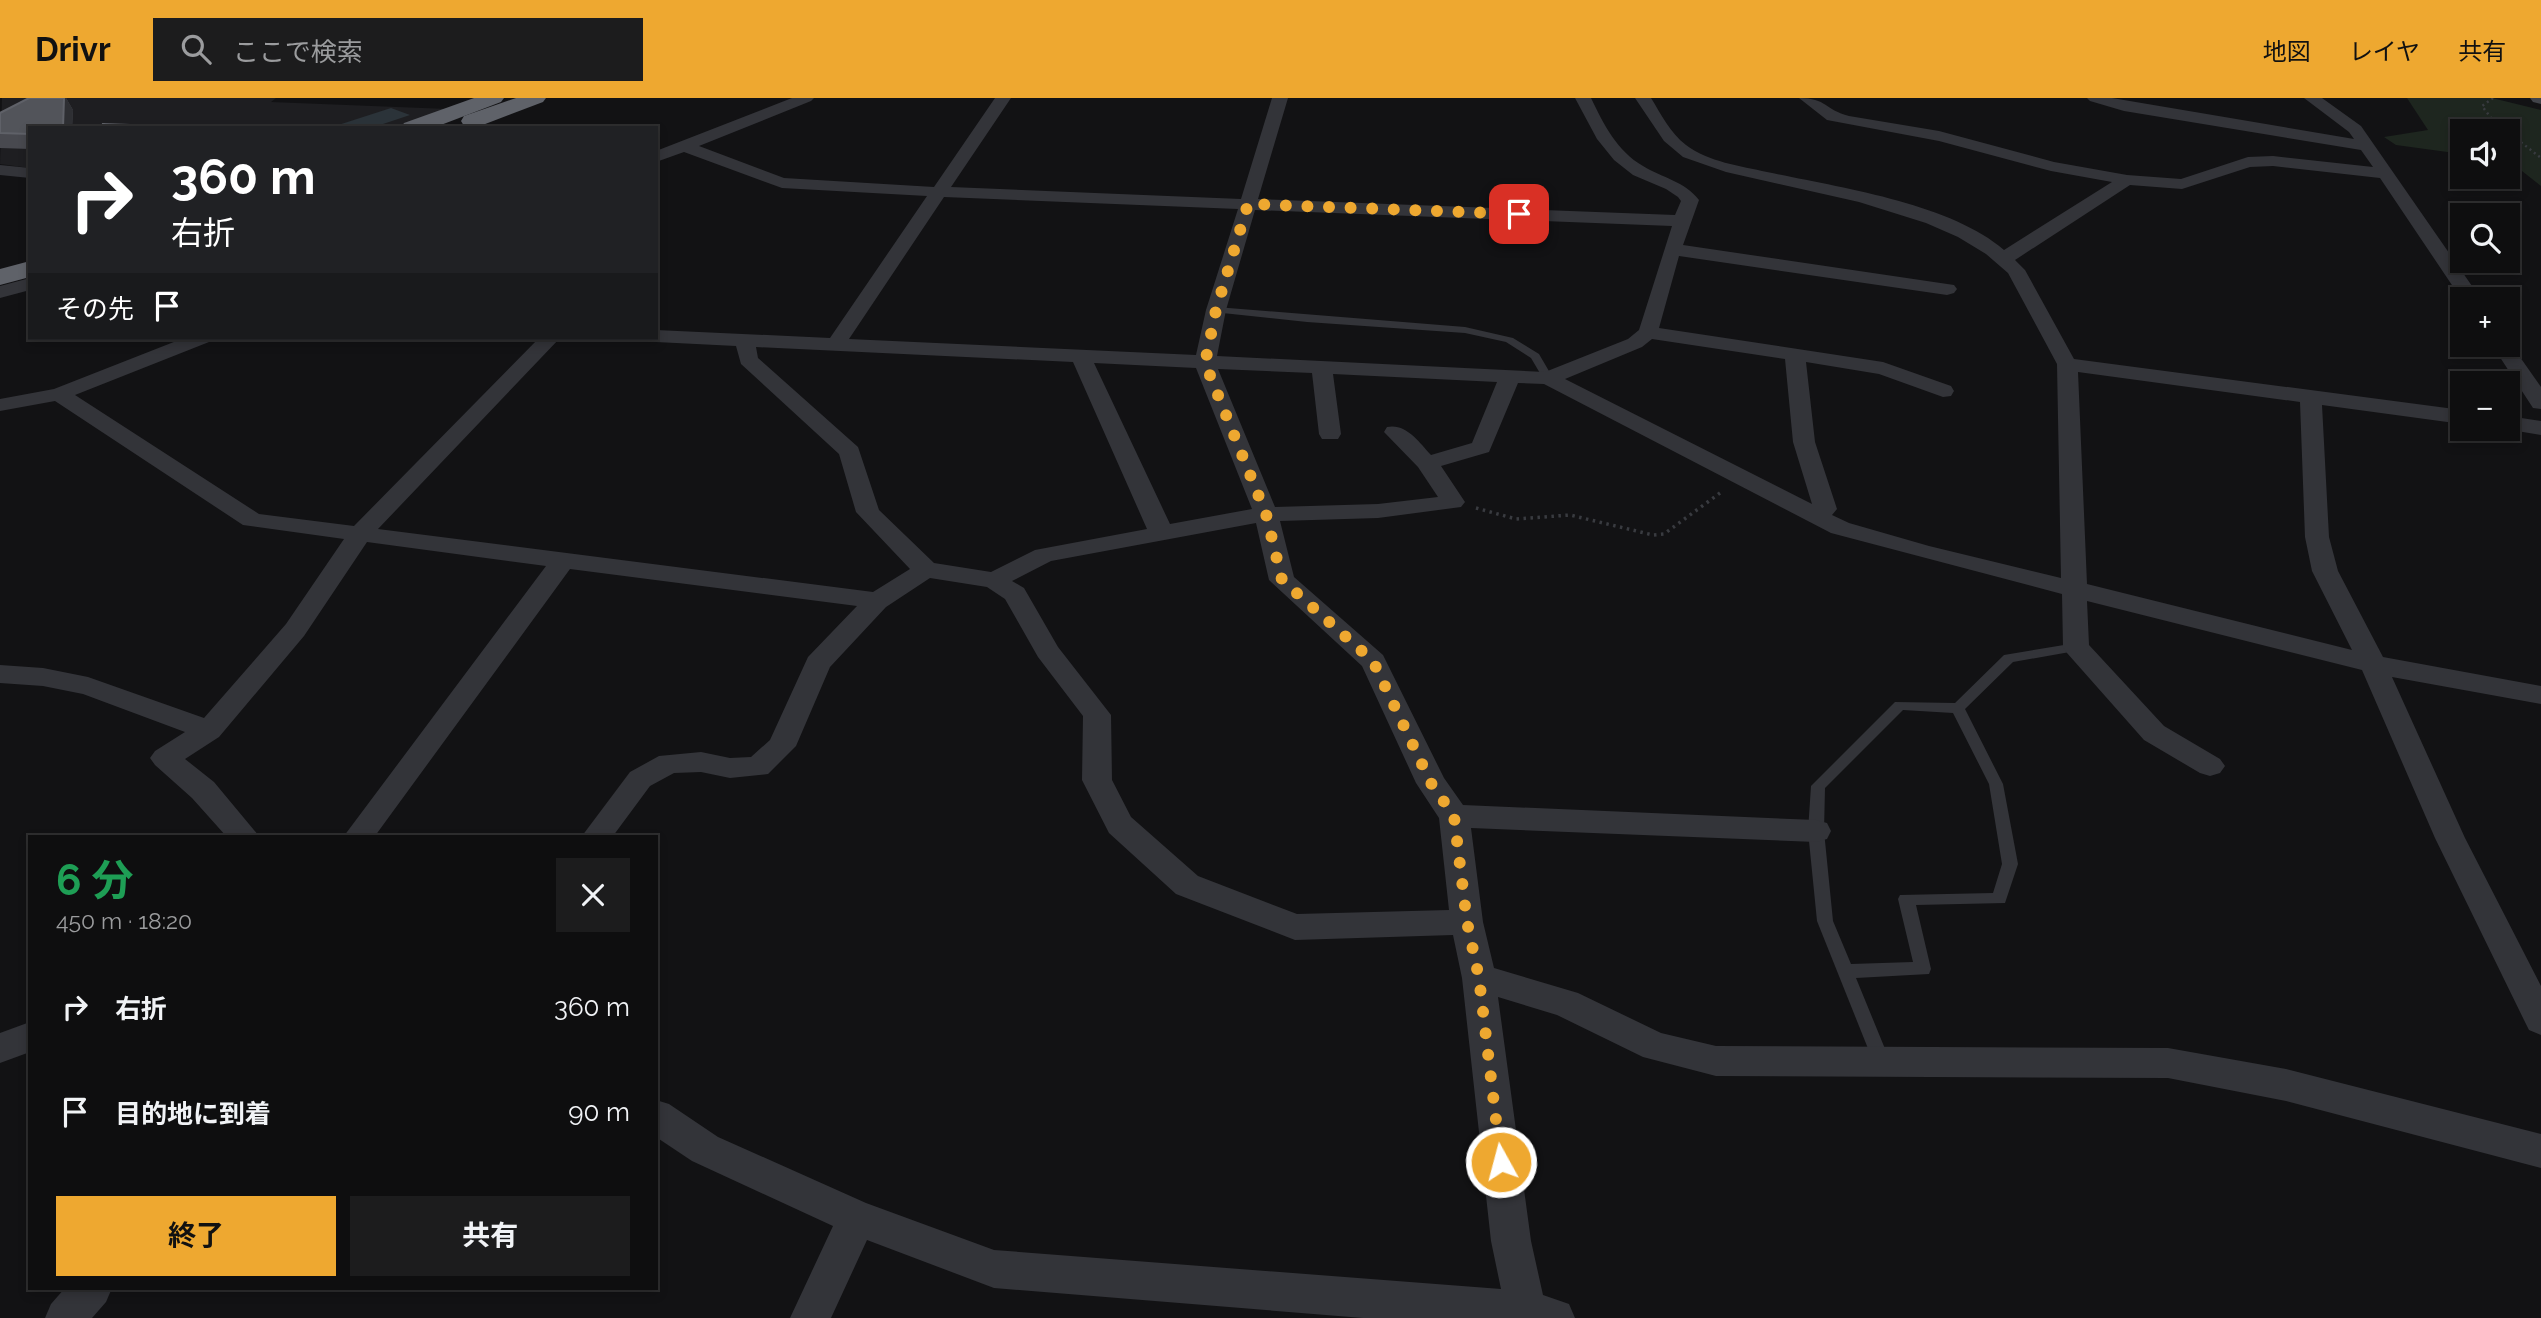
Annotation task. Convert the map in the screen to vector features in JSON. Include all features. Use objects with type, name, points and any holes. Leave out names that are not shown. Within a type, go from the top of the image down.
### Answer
[{"type":"highway","points":[[417,126],[494,98]]},
{"type":"highway","points":[[459,126],[536,98]]},
{"type":"highway","points":[[0,264],[28,257]]},
{"type":"highway","points":[[0,277],[28,270]]},
{"type":"street","points":[[658,156],[806,98]]},
{"type":"street","points":[[835,345],[1003,98]]},
{"type":"street","points":[[658,1117],[705,1149],[857,1219],[994,1269],[1540,1314],[1511,1241],[1479,978],[1467,922],[1454,816],[1431,783],[1373,661],[1282,580],[1266,514],[1205,363],[1216,310],[1280,98]]},
{"type":"street","points":[[1548,378],[1635,343],[1648,332],[1672,249],[1690,200],[1680,188],[1639,171],[1604,142],[1583,98]]},
{"type":"street","points":[[1643,98],[1665,135],[1684,151],[1748,173],[1903,210],[1948,225],[2004,258],[2016,270],[2067,364],[2076,647],[2154,733],[2210,766]]},
{"type":"street","points":[[1807,98],[1833,117],[1939,136],[2051,166],[2127,180],[2182,184],[2248,162],[2273,161],[2388,174]]},
{"type":"street","points":[[2095,98],[2138,108],[2367,146]]},
{"type":"street","points":[[2312,98],[2354,129],[2388,174],[2463,287]]},
{"type":"street","points":[[684,146],[782,183],[940,192],[1681,221]]},
{"type":"street","points":[[0,170],[28,173]]},
{"type":"street","points":[[2004,258],[2127,180]]},
{"type":"street","points":[[1672,249],[1947,289]]},
{"type":"street","points":[[0,292],[28,285]]},
{"type":"street","points":[[1648,332],[1883,368],[1943,391]]},
{"type":"street","points":[[658,336],[1548,378],[1840,528],[2073,590],[2373,664],[2541,695]]},
{"type":"street","points":[[0,405],[59,394],[197,340]]},
{"type":"street","points":[[243,835],[203,790],[165,758],[209,730],[295,630],[360,534],[549,340]]},
{"type":"street","points":[[745,340],[748,360],[850,452],[868,512],[926,570],[994,580],[1015,594],[1048,651],[1097,715],[1097,780],[1120,825],[1187,885],[1294,927],[1467,922]]},
{"type":"street","points":[[1796,354],[1804,442],[1825,509],[1816,515]]},
{"type":"street","points":[[1081,357],[1162,534]]},
{"type":"street","points":[[2510,357],[2541,403]]},
{"type":"street","points":[[2067,364],[2450,415]]},
{"type":"street","points":[[1322,367],[1330,434]]},
{"type":"street","points":[[1427,463],[1481,447],[1510,376]]},
{"type":"street","points":[[59,394],[252,520],[877,601]]},
{"type":"street","points":[[2311,397],[2317,537],[2325,571],[2373,664],[2450,838],[2541,1020]]},
{"type":"street","points":[[2520,425],[2541,428]]},
{"type":"street","points":[[994,580],[1044,555],[1266,514],[1378,511],[1453,502],[1427,463],[1395,432]]},
{"type":"street","points":[[360,835],[562,562]]},
{"type":"street","points":[[598,835],[640,779],[669,762],[701,762],[730,768],[758,767],[782,746],[818,663],[877,601],[926,570]]},
{"type":"street","points":[[0,674],[43,677],[88,686],[209,730]]},
{"type":"street","points":[[1454,816],[1816,831]]},
{"type":"street","points":[[1479,978],[1566,1003],[1655,1046],[1716,1061],[2168,1063],[2286,1085],[2541,1151]]},
{"type":"street","points":[[0,1048],[28,1038]]},
{"type":"street","points":[[810,1318],[857,1219]]},
{"type":"street","points":[[65,1318],[90,1290]]},
{"type":"lane","points":[[1216,310],[1465,330],[1509,340],[1535,356],[1548,378]]},
{"type":"lane","points":[[1881,1060],[1825,921],[1816,831],[1818,786],[1900,705],[1958,708],[2009,658],[2076,647]]},
{"type":"lane","points":[[1844,971],[1923,969],[1906,899],[1999,899],[2010,864],[1996,784],[1958,708]]},
{"type":"path","points":[[2492,119],[2482,106],[2493,98]]},
{"type":"path","points":[[2520,141],[2541,158]]},
{"type":"path","points":[[1453,502],[1516,519],[1570,515],[1653,535],[1664,534],[1740,478]]},
{"type":"shaded area","points":[[2,98],[276,98],[271,102],[448,109],[401,126],[28,126],[28,168],[0,164]]},
{"type":"shaded area","points":[[2407,98],[2492,98],[2541,110],[2541,186],[2520,169],[2520,119],[2450,119],[2450,152],[2396,145],[2384,137],[2428,130]]},
{"type":"shaded area","points":[[391,108],[410,115],[377,126],[335,126]]},
{"type":"building","points":[[29,98],[64,98],[63,126],[28,126],[28,134],[0,133],[0,113]]},
{"type":"building","points":[[102,124],[159,126],[106,126]]},
{"type":"route","points":[[1501,1162],[1479,978],[1467,922],[1454,816],[1431,783],[1373,661],[1282,580],[1266,514],[1205,363],[1216,310],[1248,204],[1519,214]]}]
